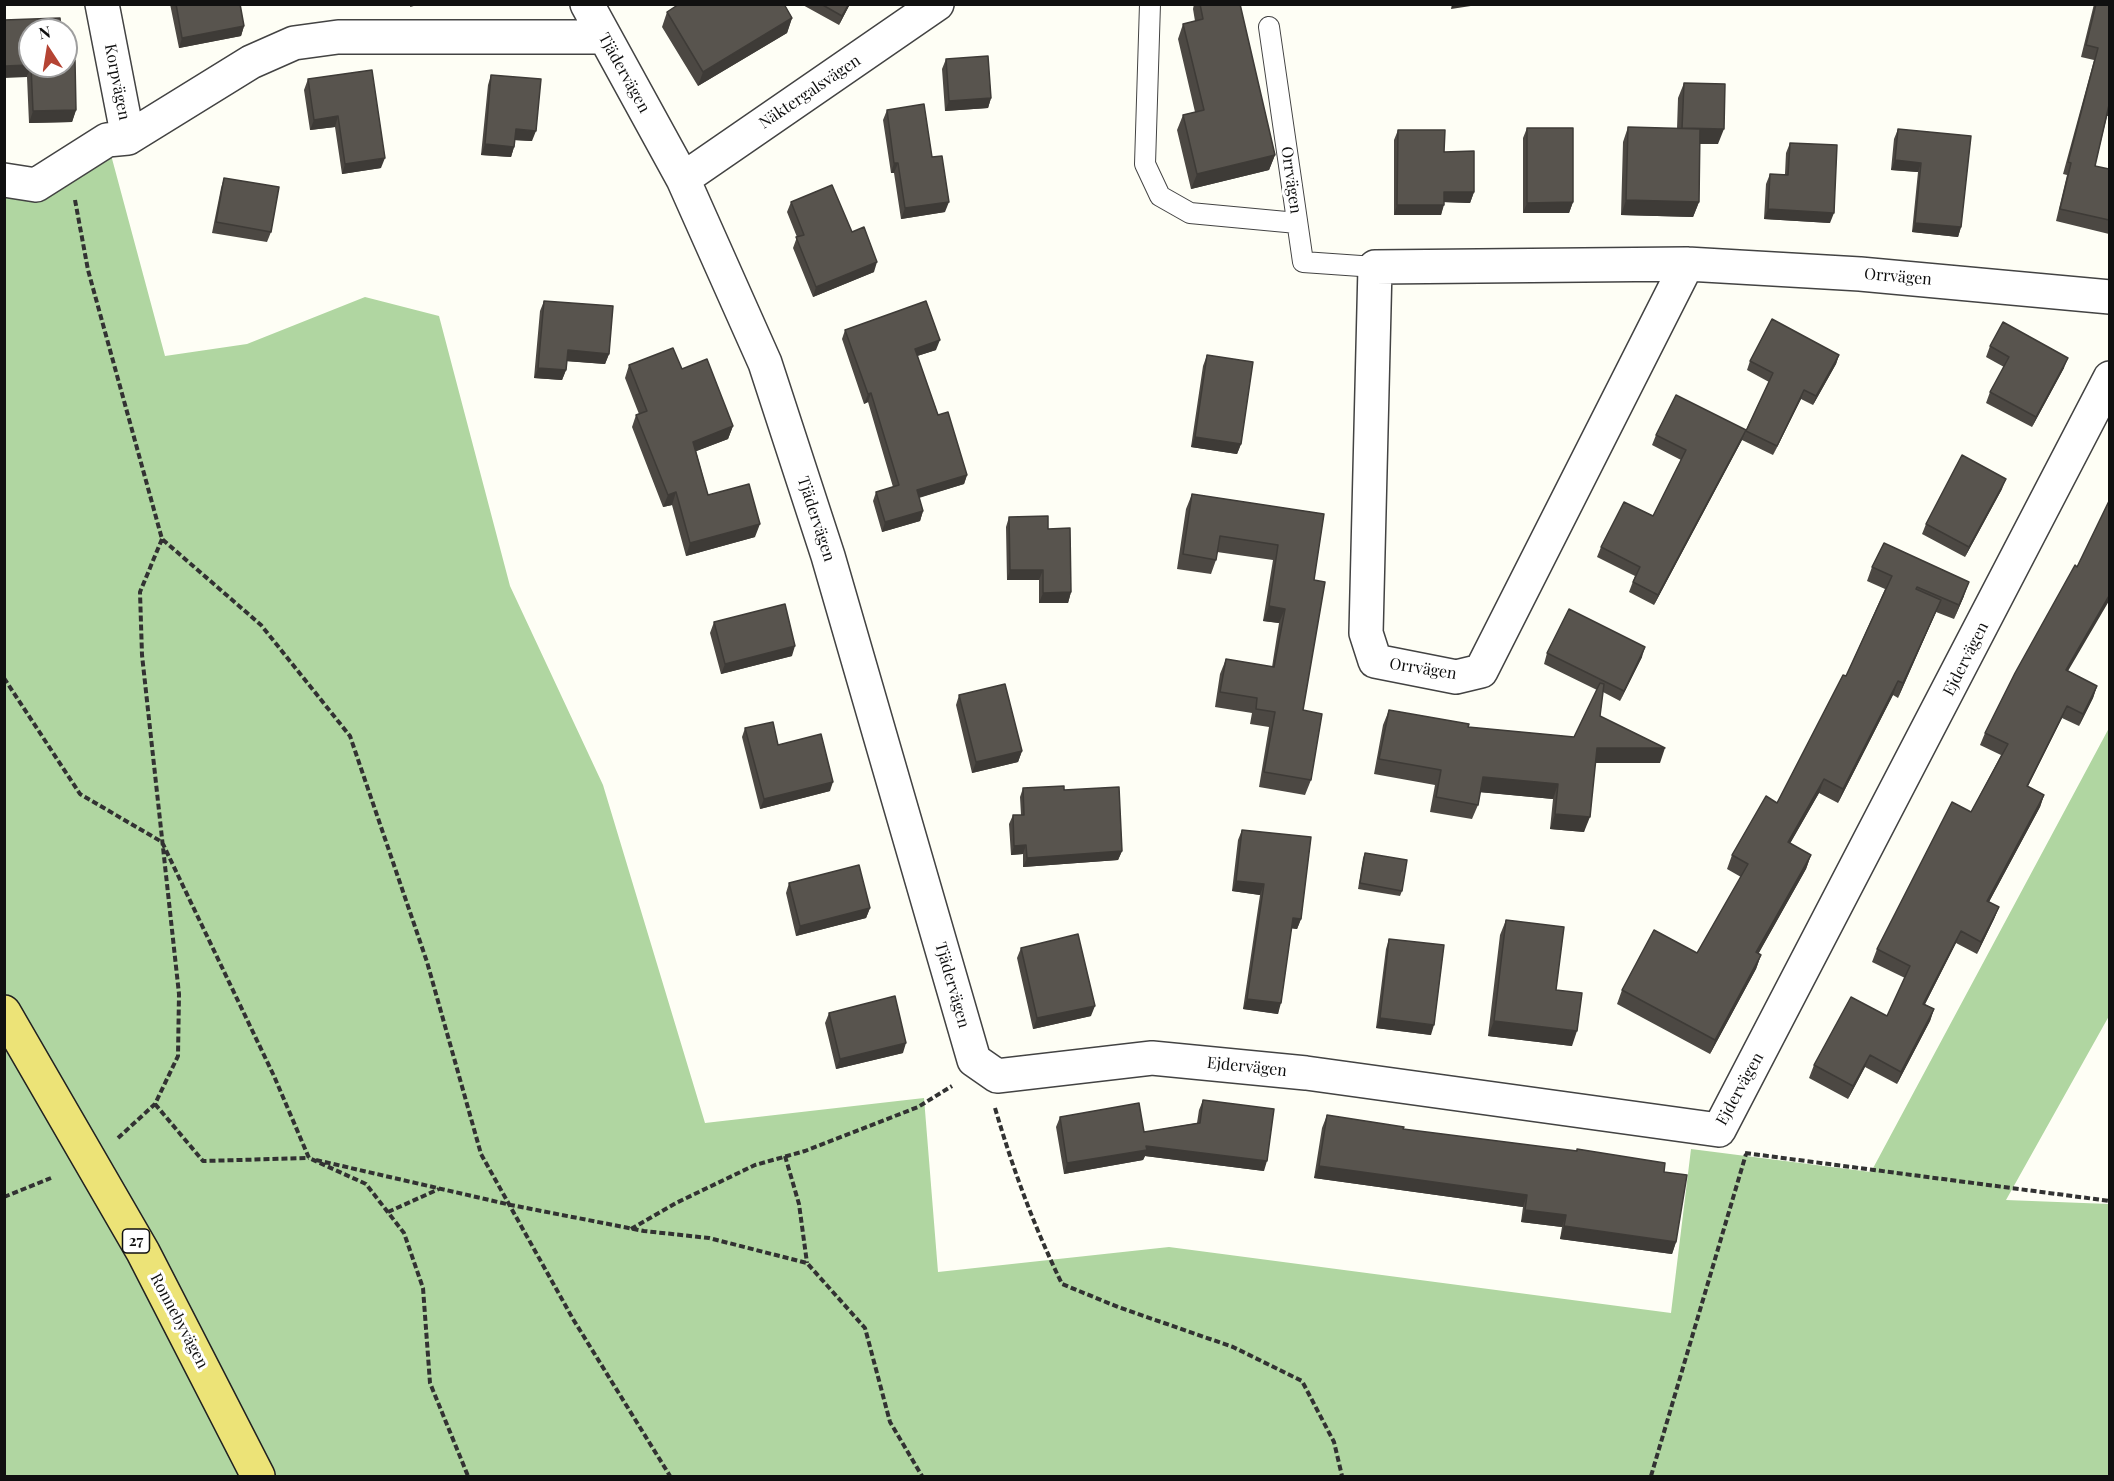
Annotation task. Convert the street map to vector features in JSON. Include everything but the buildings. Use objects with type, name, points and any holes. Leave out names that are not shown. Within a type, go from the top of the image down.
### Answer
[{"type":"main road","name":"Ronnebyvägen","points":[[4,1012],[143,1252],[258,1476]]},
{"type":"street","name":"Korpvägen","points":[[102,4],[118,139]]},
{"type":"street","name":"Tjädervägen","points":[[587,4],[683,179],[765,363],[828,556],[979,1063]]},
{"type":"street","name":"Näktergalsvägen","points":[[683,179],[938,4]]},
{"type":"street","points":[[4,180],[36,185],[68,164],[118,139],[251,62],[294,43],[338,37],[604,37]]},
{"type":"street","name":"Orrvägen","points":[[1687,264],[1481,671],[1456,677],[1376,661],[1366,633],[1375,267],[1687,264],[1860,274],[2109,297]]},
{"type":"street","name":"Ejdervägen","points":[[979,1063],[997,1076],[1152,1058],[1306,1073],[1719,1130],[2109,378]]},
{"type":"lane","points":[[1150,4],[1145,164],[1160,196],[1190,213],[1297,223]]},
{"type":"lane","name":"Orrvägen","points":[[1269,27],[1303,262],[1375,267]]},
{"type":"path","points":[[68,164],[88,270],[162,538],[261,625],[351,736],[427,962],[481,1154],[573,1319],[670,1476]]},
{"type":"path","points":[[118,1138],[155,1104],[178,1056],[179,994],[142,655],[140,592],[162,538]]},
{"type":"path","points":[[4,678],[80,794],[162,842],[274,1076],[309,1158],[366,1184],[404,1233],[423,1288],[430,1383],[468,1476]]},
{"type":"path","points":[[631,1229],[718,1181],[755,1165],[918,1107],[979,1063],[1016,1179],[1035,1227],[1062,1284],[1118,1307],[1233,1347],[1302,1381],[1334,1442],[1342,1476]]},
{"type":"path","points":[[155,1104],[203,1161],[309,1158],[511,1205],[631,1229],[709,1238],[807,1263],[865,1328],[890,1422],[922,1476]]},
{"type":"path","points":[[1719,1130],[1746,1154],[2109,1201]]},
{"type":"path","points":[[1650,1476],[1746,1154]]},
{"type":"path","points":[[785,1156],[799,1204],[807,1263]]},
{"type":"path","points":[[4,1197],[51,1178]]},
{"type":"path","points":[[388,1212],[440,1188]]},
{"type":"green space","points":[[107,140],[165,356],[247,344],[365,297],[439,316],[510,586],[603,785],[705,1123],[924,1098],[938,1272],[1169,1247],[1671,1313],[1691,1149],[1871,1172],[2109,728],[2109,1016],[2006,1200],[2109,1204],[2109,1476],[5,1476],[5,180]]}]
